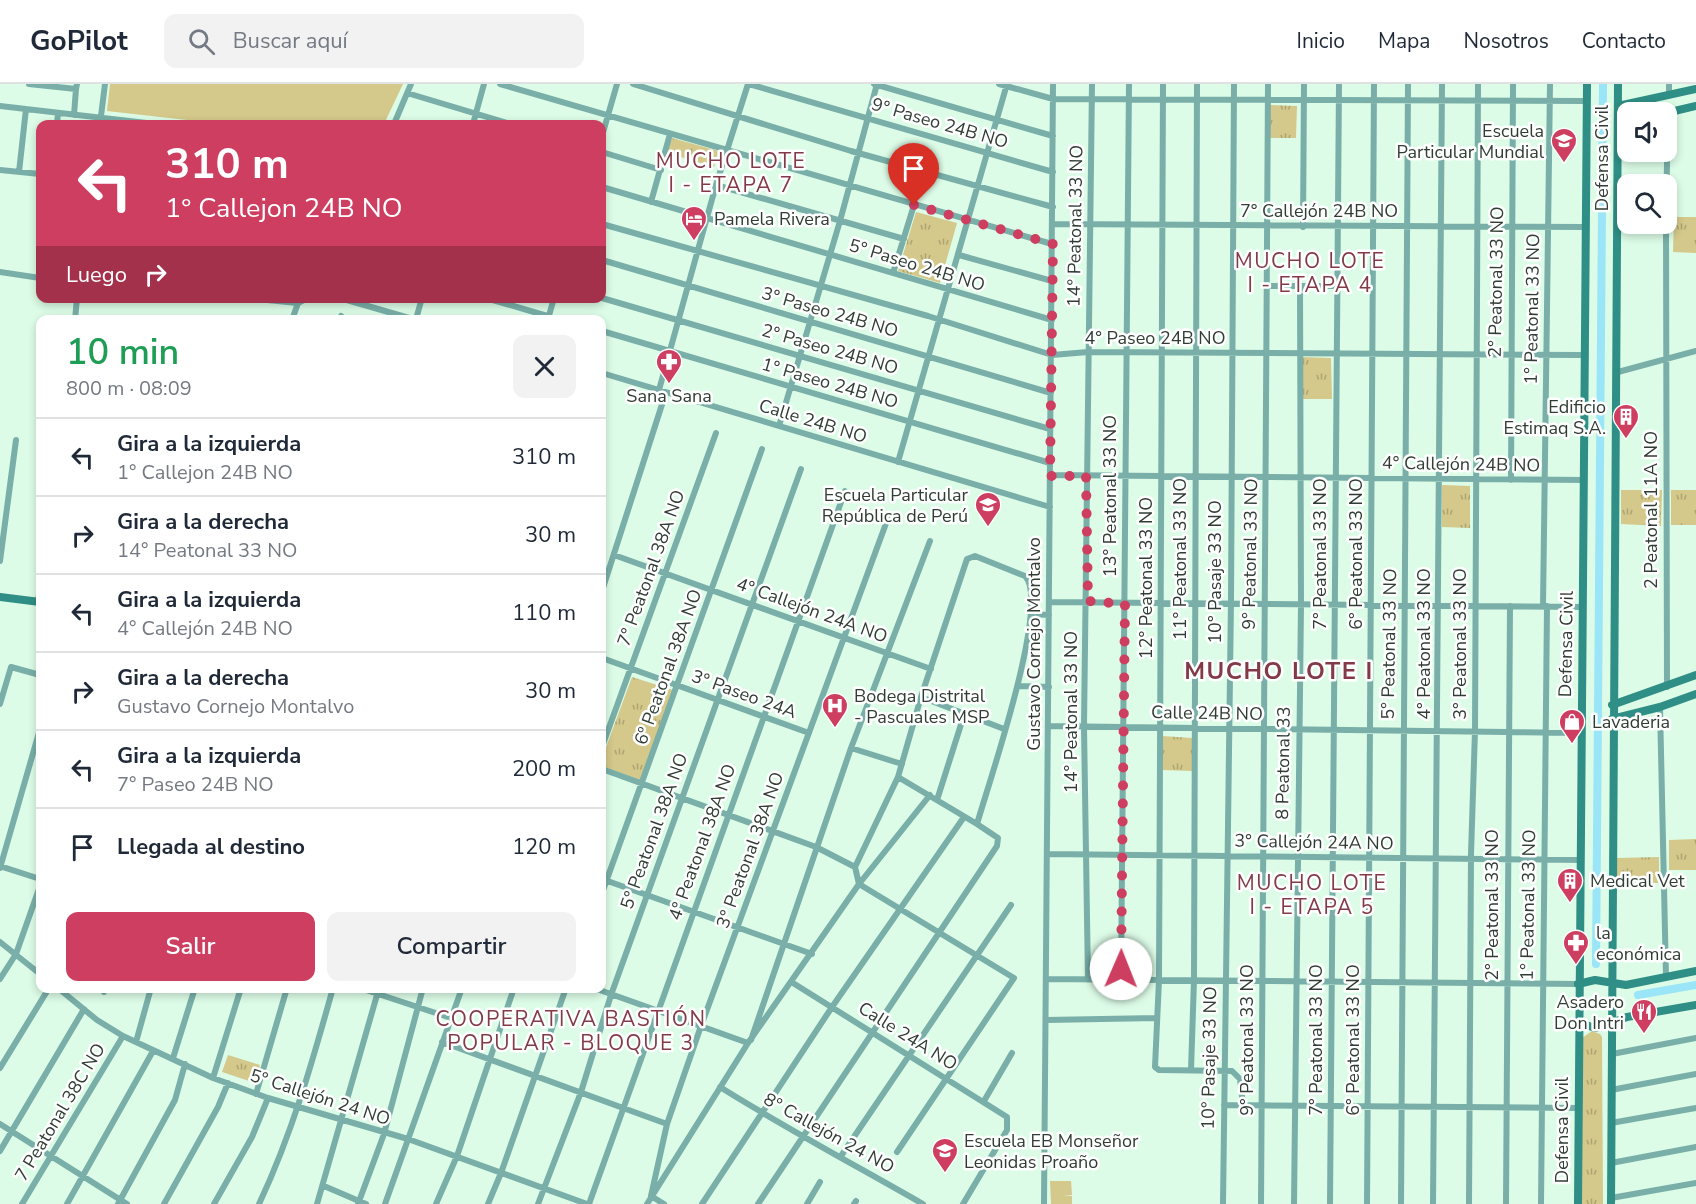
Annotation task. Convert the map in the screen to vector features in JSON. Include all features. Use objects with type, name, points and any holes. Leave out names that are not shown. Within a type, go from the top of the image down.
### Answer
[{"type":"street","points":[[29,84],[76,87],[74,115]]},
{"type":"street","points":[[100,120],[105,84]]},
{"type":"street","points":[[396,120],[411,84]]},
{"type":"street","points":[[474,120],[484,84]]},
{"type":"street","points":[[500,84],[1053,244]]},
{"type":"street","points":[[606,120],[617,84]]},
{"type":"street","points":[[633,84],[978,188],[1053,207]]},
{"type":"street","points":[[606,580],[662,391],[716,185],[749,84]]},
{"type":"street","name":"9° Paseo 24B NO","points":[[749,84],[1053,172]]},
{"type":"street","points":[[779,426],[860,153],[876,84],[1053,136]]},
{"type":"street","points":[[999,84],[1053,99],[1587,101]]},
{"type":"street","name":"Gustavo Cornejo Montalvo","points":[[1044,1204],[1053,84]]},
{"type":"street","name":"14° Peatonal 33 NO","points":[[1088,980],[1084,727],[1088,601],[1086,476],[1092,84]]},
{"type":"street","name":"13° Peatonal 33 NO","points":[[1121,980],[1124,854],[1129,84]]},
{"type":"street","name":"12° Peatonal 33 NO","points":[[1163,84],[1159,980],[1155,1067],[1160,1070],[1191,1070]]},
{"type":"street","name":"11° Peatonal 33 NO","points":[[1191,1070],[1195,855],[1197,84]]},
{"type":"street","name":"10° Pasaje 33 NO","points":[[1223,1204],[1231,605],[1231,226],[1234,84]]},
{"type":"street","name":"9° Peatonal 33 NO","points":[[1261,1204],[1264,729],[1262,604],[1266,477],[1268,84]]},
{"type":"street","points":[[1303,226],[1304,84]]},
{"type":"street","name":"7° Peatonal 33 NO","points":[[1330,1204],[1339,84]]},
{"type":"street","name":"6° Peatonal 33 NO","points":[[1367,1204],[1374,84]]},
{"type":"street","name":"5° Peatonal 33 NO","points":[[1401,1204],[1408,84]]},
{"type":"street","name":"4° Peatonal 33 NO","points":[[1433,1204],[1440,607],[1439,354],[1442,84]]},
{"type":"street","name":"3° Peatonal 33 NO","points":[[1469,1204],[1471,859],[1475,731],[1478,84]]},
{"type":"street","name":"2° Peatonal 33 NO","points":[[1511,480],[1513,84]]},
{"type":"street","name":"1° Peatonal 33 NO","points":[[1541,1204],[1546,355],[1550,84]]},
{"type":"street","name":"Defensa Civil","points":[[1578,1204],[1583,355],[1587,84]]},
{"type":"street","name":"Defensa Civil","points":[[1618,84],[1618,102]]},
{"type":"street","points":[[1669,84],[1669,95]]},
{"type":"street","points":[[898,462],[1007,85]]},
{"type":"street","points":[[1637,102],[1696,89]]},
{"type":"street","points":[[406,93],[496,120]]},
{"type":"street","points":[[0,106],[74,115],[96,120]]},
{"type":"street","points":[[1677,110],[1696,106]]},
{"type":"street","points":[[19,172],[26,109]]},
{"type":"street","points":[[57,120],[58,113]]},
{"type":"street","points":[[651,202],[670,134]]},
{"type":"street","points":[[606,153],[661,170]]},
{"type":"street","name":"Defensa Civil","points":[[1611,1201],[1612,705],[1622,162]]},
{"type":"street","points":[[0,170],[36,174]]},
{"type":"street","points":[[716,185],[904,239]]},
{"type":"street","name":"5° Paseo 24B NO","points":[[606,188],[1052,320]]},
{"type":"street","points":[[893,273],[914,205]]},
{"type":"street","name":"7° Callejón 24B NO","points":[[1053,224],[1162,227],[1586,227]]},
{"type":"street","name":"4° Paseo 24B NO","points":[[606,225],[939,320],[1052,355],[1088,352],[1583,355]]},
{"type":"street","name":"2 Peatonal 11A NO","points":[[1666,234],[1667,687]]},
{"type":"street","points":[[958,255],[1052,281]]},
{"type":"street","name":"3° Paseo 24B NO","points":[[606,261],[1051,393]]},
{"type":"street","points":[[0,273],[36,278]]},
{"type":"street","points":[[1268,286],[1336,286]]},
{"type":"street","name":"8 Peatonal 33","points":[[1294,1204],[1296,856],[1301,605],[1300,286]]},
{"type":"street","name":"2° Paseo 24B NO","points":[[606,299],[1050,429]]},
{"type":"street","points":[[294,315],[298,303]]},
{"type":"street","points":[[357,303],[399,315]]},
{"type":"street","points":[[502,303],[539,315]]},
{"type":"street","name":"1° Paseo 24B NO","points":[[606,332],[1050,463]]},
{"type":"street","points":[[1618,372],[1696,351]]},
{"type":"street","name":"Calle 24B NO","points":[[606,374],[1050,507]]},
{"type":"street","name":"7° Peatonal 38A NO","points":[[606,736],[716,433]]},
{"type":"street","points":[[0,561],[16,440]]},
{"type":"street","name":"6º Peatonal 38A NO","points":[[606,875],[642,784],[762,449]]},
{"type":"street","name":"5° Peatonal 38A NO","points":[[538,1204],[581,1092],[611,995],[801,469]]},
{"type":"street","name":"4° Callejón 24B NO","points":[[1050,476],[1584,480]]},
{"type":"street","name":"4° Peatonal 38A NO","points":[[588,1204],[844,492]]},
{"type":"street","name":"3° Peatonal 38A NO","points":[[651,1196],[667,1124],[701,1026],[888,518]]},
{"type":"street","points":[[606,993],[750,1042],[851,747],[930,541]]},
{"type":"street","name":"4° Callejón 24A NO","points":[[615,555],[931,669]]},
{"type":"street","points":[[897,1152],[1014,978],[859,884],[855,867],[898,777],[921,697],[967,559],[975,556],[1028,578],[1031,614],[1019,686],[1004,729],[977,824]]},
{"type":"street","points":[[0,597],[36,602]]},
{"type":"street","points":[[1049,602],[1583,607]]},
{"type":"street","name":"2° Peatonal 33 NO","points":[[1506,1204],[1510,606]]},
{"type":"street","points":[[1031,614],[1049,615]]},
{"type":"street","name":"3° Paseo 24A","points":[[606,660],[809,733]]},
{"type":"street","points":[[0,704],[9,670],[13,667],[36,674]]},
{"type":"street","points":[[1612,705],[1696,675]]},
{"type":"street","points":[[1019,686],[1049,687]]},
{"type":"street","points":[[1612,719],[1660,707],[1696,694]]},
{"type":"street","points":[[921,697],[1004,729]]},
{"type":"street","points":[[1660,707],[1666,977]]},
{"type":"street","points":[[937,800],[964,715]]},
{"type":"street","name":"Calle 24B NO","points":[[1048,726],[1581,733]]},
{"type":"street","points":[[36,743],[0,867],[36,878]]},
{"type":"street","points":[[851,747],[902,764]]},
{"type":"street","points":[[606,770],[816,847],[855,867]]},
{"type":"street","points":[[758,1204],[871,1031],[997,846],[998,838],[898,777]]},
{"type":"street","name":"3° Peatonal 38A NO","points":[[647,1204],[720,1087],[859,884],[930,795]]},
{"type":"street","points":[[702,1204],[832,1007],[963,817]]},
{"type":"street","name":"3° Callejón 24A NO","points":[[1047,854],[1581,860]]},
{"type":"street","points":[[606,881],[812,954]]},
{"type":"street","points":[[0,979],[16,954],[36,897]]},
{"type":"street","points":[[841,1156],[1011,905]]},
{"type":"street","points":[[0,942],[36,971]]},
{"type":"street","points":[[1047,979],[1470,981],[1578,984],[1595,980],[1612,985],[1626,985],[1696,971]]},
{"type":"street","name":"Calle 24A NO","points":[[793,982],[1007,1117],[1007,1130],[963,1204]]},
{"type":"street","points":[[0,1068],[46,993]]},
{"type":"street","name":"5° Callejón 24 NO","points":[[64,993],[123,1036],[213,1077],[268,1098],[457,1156],[588,1204]]},
{"type":"street","points":[[136,1042],[150,993]]},
{"type":"street","points":[[173,1058],[193,993]]},
{"type":"street","points":[[213,1077],[239,993]]},
{"type":"street","points":[[256,1094],[286,993]]},
{"type":"street","points":[[259,1204],[283,1155],[300,1108],[332,993]]},
{"type":"street","points":[[317,1204],[377,993]]},
{"type":"street","points":[[383,993],[451,1018]]},
{"type":"street","points":[[358,1202],[384,1134],[421,993]]},
{"type":"street","points":[[385,1204],[460,993]]},
{"type":"street","points":[[436,1204],[457,1156],[492,1059],[512,993]]},
{"type":"street","points":[[488,1204],[564,993]]},
{"type":"street","points":[[1580,1023],[1596,1028],[1627,1017],[1696,1005]]},
{"type":"street","points":[[0,1151],[84,1009]]},
{"type":"street","points":[[1046,1020],[1157,1018]]},
{"type":"street","name":"7 Peatonal 38C NO","points":[[22,1204],[123,1036]]},
{"type":"street","points":[[1612,1053],[1696,1038]]},
{"type":"street","points":[[442,1042],[667,1124]]},
{"type":"street","points":[[67,1204],[153,1051]]},
{"type":"street","points":[[984,1101],[1012,1053]]},
{"type":"street","points":[[119,1202],[175,1100],[185,1064]]},
{"type":"street","points":[[1191,1070],[1224,1069],[1232,1071],[1240,1079],[1243,1105]]},
{"type":"street","points":[[1611,1090],[1696,1074]]},
{"type":"street","points":[[164,1204],[218,1107],[228,1083]]},
{"type":"street","name":"8° Callejón 24 NO","points":[[720,1087],[801,1137],[841,1156],[923,1204]]},
{"type":"street","points":[[214,1204],[252,1137],[268,1098]]},
{"type":"street","points":[[1224,1105],[1579,1108]]},
{"type":"street","points":[[1611,1123],[1696,1108]]},
{"type":"street","points":[[0,1124],[83,1175],[119,1202],[127,1204]]},
{"type":"street","points":[[1611,1163],[1696,1147]]},
{"type":"street","points":[[807,1204],[820,1182]]},
{"type":"street","points":[[1611,1201],[1696,1183]]},
{"type":"street","points":[[324,1186],[366,1204]]},
{"type":"street","points":[[651,1196],[664,1204]]},
{"type":"green space","points":[[110,84],[403,84],[386,120],[187,120],[107,111]]},
{"type":"green space","points":[[1269,105],[1297,106],[1296,138],[1270,138]]},
{"type":"green space","points":[[672,138],[719,151],[714,167],[667,153]]},
{"type":"green space","points":[[916,212],[957,223],[940,283],[898,271]]},
{"type":"green space","points":[[1677,217],[1696,217],[1696,253],[1673,252],[1674,234],[1677,234]]},
{"type":"green space","points":[[1302,357],[1331,358],[1332,399],[1302,399]]},
{"type":"green space","points":[[1442,485],[1470,486],[1470,528],[1442,527]]},
{"type":"green space","points":[[1621,490],[1662,490],[1661,526],[1621,524]]},
{"type":"green space","points":[[1671,490],[1696,490],[1696,525],[1671,525]]},
{"type":"green space","points":[[632,677],[673,690],[640,780],[606,767],[606,747]]},
{"type":"green space","points":[[1162,736],[1193,738],[1192,771],[1162,770]]},
{"type":"green space","points":[[1696,839],[1696,870],[1669,870],[1669,840]]},
{"type":"green space","points":[[1659,857],[1659,883],[1616,882],[1617,858]]},
{"type":"green space","points":[[1592,1031],[1602,1037],[1603,1204],[1580,1204],[1582,1038]]},
{"type":"green space","points":[[228,1055],[260,1065],[255,1083],[222,1072]]},
{"type":"green space","points":[[1050,1181],[1071,1181],[1072,1195],[1063,1195],[1072,1196],[1072,1204],[1051,1204]]},
{"type":"waterway","points":[[1596,964],[1603,84]]},
{"type":"waterway","points":[[1638,995],[1696,985]]},
{"type":"place","name":"Escuela Particular Mundial","points":[[1564,164]]},
{"type":"place","name":"Pamela Rivera","points":[[694,242]]},
{"type":"place","name":"Sana Sana","points":[[669,385]]},
{"type":"place","name":"Edificio Estimaq S.A.","points":[[1626,440]]},
{"type":"place","name":"Escuela Particular República de Perú","points":[[988,528]]},
{"type":"place","name":"Bodega Distrital - Pascuales MSP","points":[[835,729]]},
{"type":"place","name":"Lavaderia","points":[[1572,745]]},
{"type":"place","name":"Medical Vet","points":[[1570,904]]},
{"type":"place","name":"la económica","points":[[1576,966]]},
{"type":"place","name":"Asadero Don Intri","points":[[1644,1035]]},
{"type":"place","name":"Escuela EB Monseñor Leonidas Proaño","points":[[945,1174]]},
{"type":"district","name":"MUCHO LOTE I - ETAPA 7","points":[[731,173]]},
{"type":"district","name":"MUCHO LOTE I - ETAPA 4","points":[[1310,273]]},
{"type":"district","name":"MUCHO LOTE I","points":[[1279,671]]},
{"type":"district","name":"MUCHO LOTE I - ETAPA 5","points":[[1312,895]]},
{"type":"district","name":"COOPERATIVA BASTIÓN POPULAR - BLOQUE 3","points":[[571,1031]]},
{"type":"route","points":[[914,205],[1053,244],[1050,476],[1086,476],[1088,601],[1125,604],[1121,969]]}]
